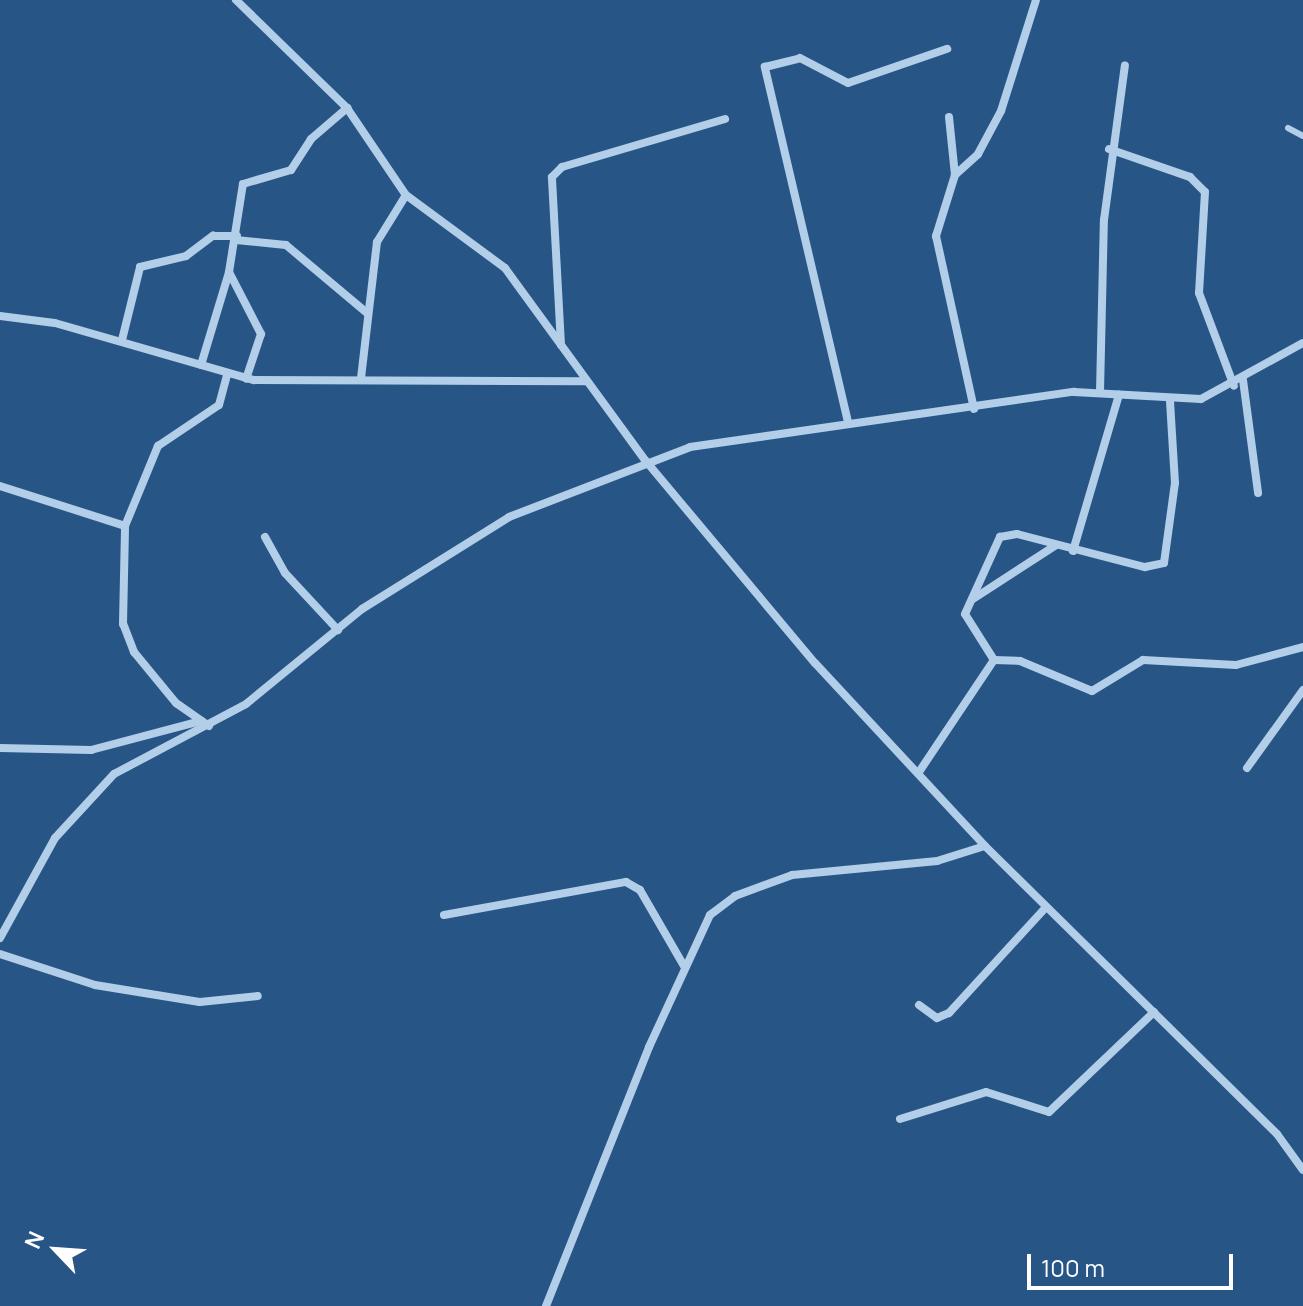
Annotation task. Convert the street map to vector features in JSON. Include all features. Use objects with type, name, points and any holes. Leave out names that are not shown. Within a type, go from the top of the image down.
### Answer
[{"type":"street","points":[[236,0],[347,108],[406,195],[505,268],[645,460],[815,663],[985,846],[1277,1134],[1303,1170]]},
{"type":"street","points":[[955,175],[978,154],[1001,111],[1036,0]]},
{"type":"street","points":[[848,422],[765,67],[800,58],[848,83],[947,49]]},
{"type":"street","points":[[1100,392],[1109,149],[1125,65]]},
{"type":"street","points":[[201,365],[237,238],[243,184],[291,170],[311,139],[347,108]]},
{"type":"street","points":[[949,117],[955,175],[936,236],[974,409]]},
{"type":"street","points":[[561,346],[552,177],[562,167],[725,119]]},
{"type":"street","points":[[1109,149],[1190,177],[1205,192],[1199,293],[1234,386]]},
{"type":"street","points":[[361,378],[377,242],[406,195]]},
{"type":"street","points":[[122,340],[140,267],[186,256],[213,236],[286,245],[367,313]]},
{"type":"street","points":[[229,272],[261,334],[246,379]]},
{"type":"street","points":[[0,316],[122,340],[227,376],[246,379],[586,381]]},
{"type":"street","points":[[0,938],[55,838],[89,798],[142,753],[205,724],[484,531],[645,460],[848,422],[1100,392],[1170,401],[1234,386],[1303,343]]},
{"type":"street","points":[[205,724],[134,652],[123,624],[125,526],[158,446],[219,405],[227,376]]},
{"type":"street","points":[[1243,380],[1258,493]]},
{"type":"street","points":[[1073,551],[1119,395]]},
{"type":"street","points":[[1170,401],[1175,483],[1164,563],[1145,567],[1056,545],[1000,537],[969,602],[965,623],[994,660],[1020,661],[1092,691],[1143,660],[1236,665],[1303,647]]},
{"type":"street","points":[[0,486],[125,526]]},
{"type":"street","points":[[265,537],[285,573],[338,630]]},
{"type":"street","points":[[969,602],[1056,545]]},
{"type":"street","points":[[919,772],[994,660]]},
{"type":"street","points":[[1247,768],[1303,690]]},
{"type":"street","points":[[0,748],[91,750],[205,724]]},
{"type":"street","points":[[546,1306],[684,966],[710,915],[735,896],[792,875],[937,861],[985,846]]},
{"type":"street","points":[[444,915],[626,882],[640,890],[684,966]]},
{"type":"street","points":[[919,1005],[937,1018],[949,1013],[1046,907]]},
{"type":"street","points":[[0,954],[95,985],[200,1002],[258,996]]},
{"type":"street","points":[[900,1119],[986,1092],[1049,1112],[1154,1012]]},
{"type":"lane","points":[[1288,128],[1303,136]]}]
